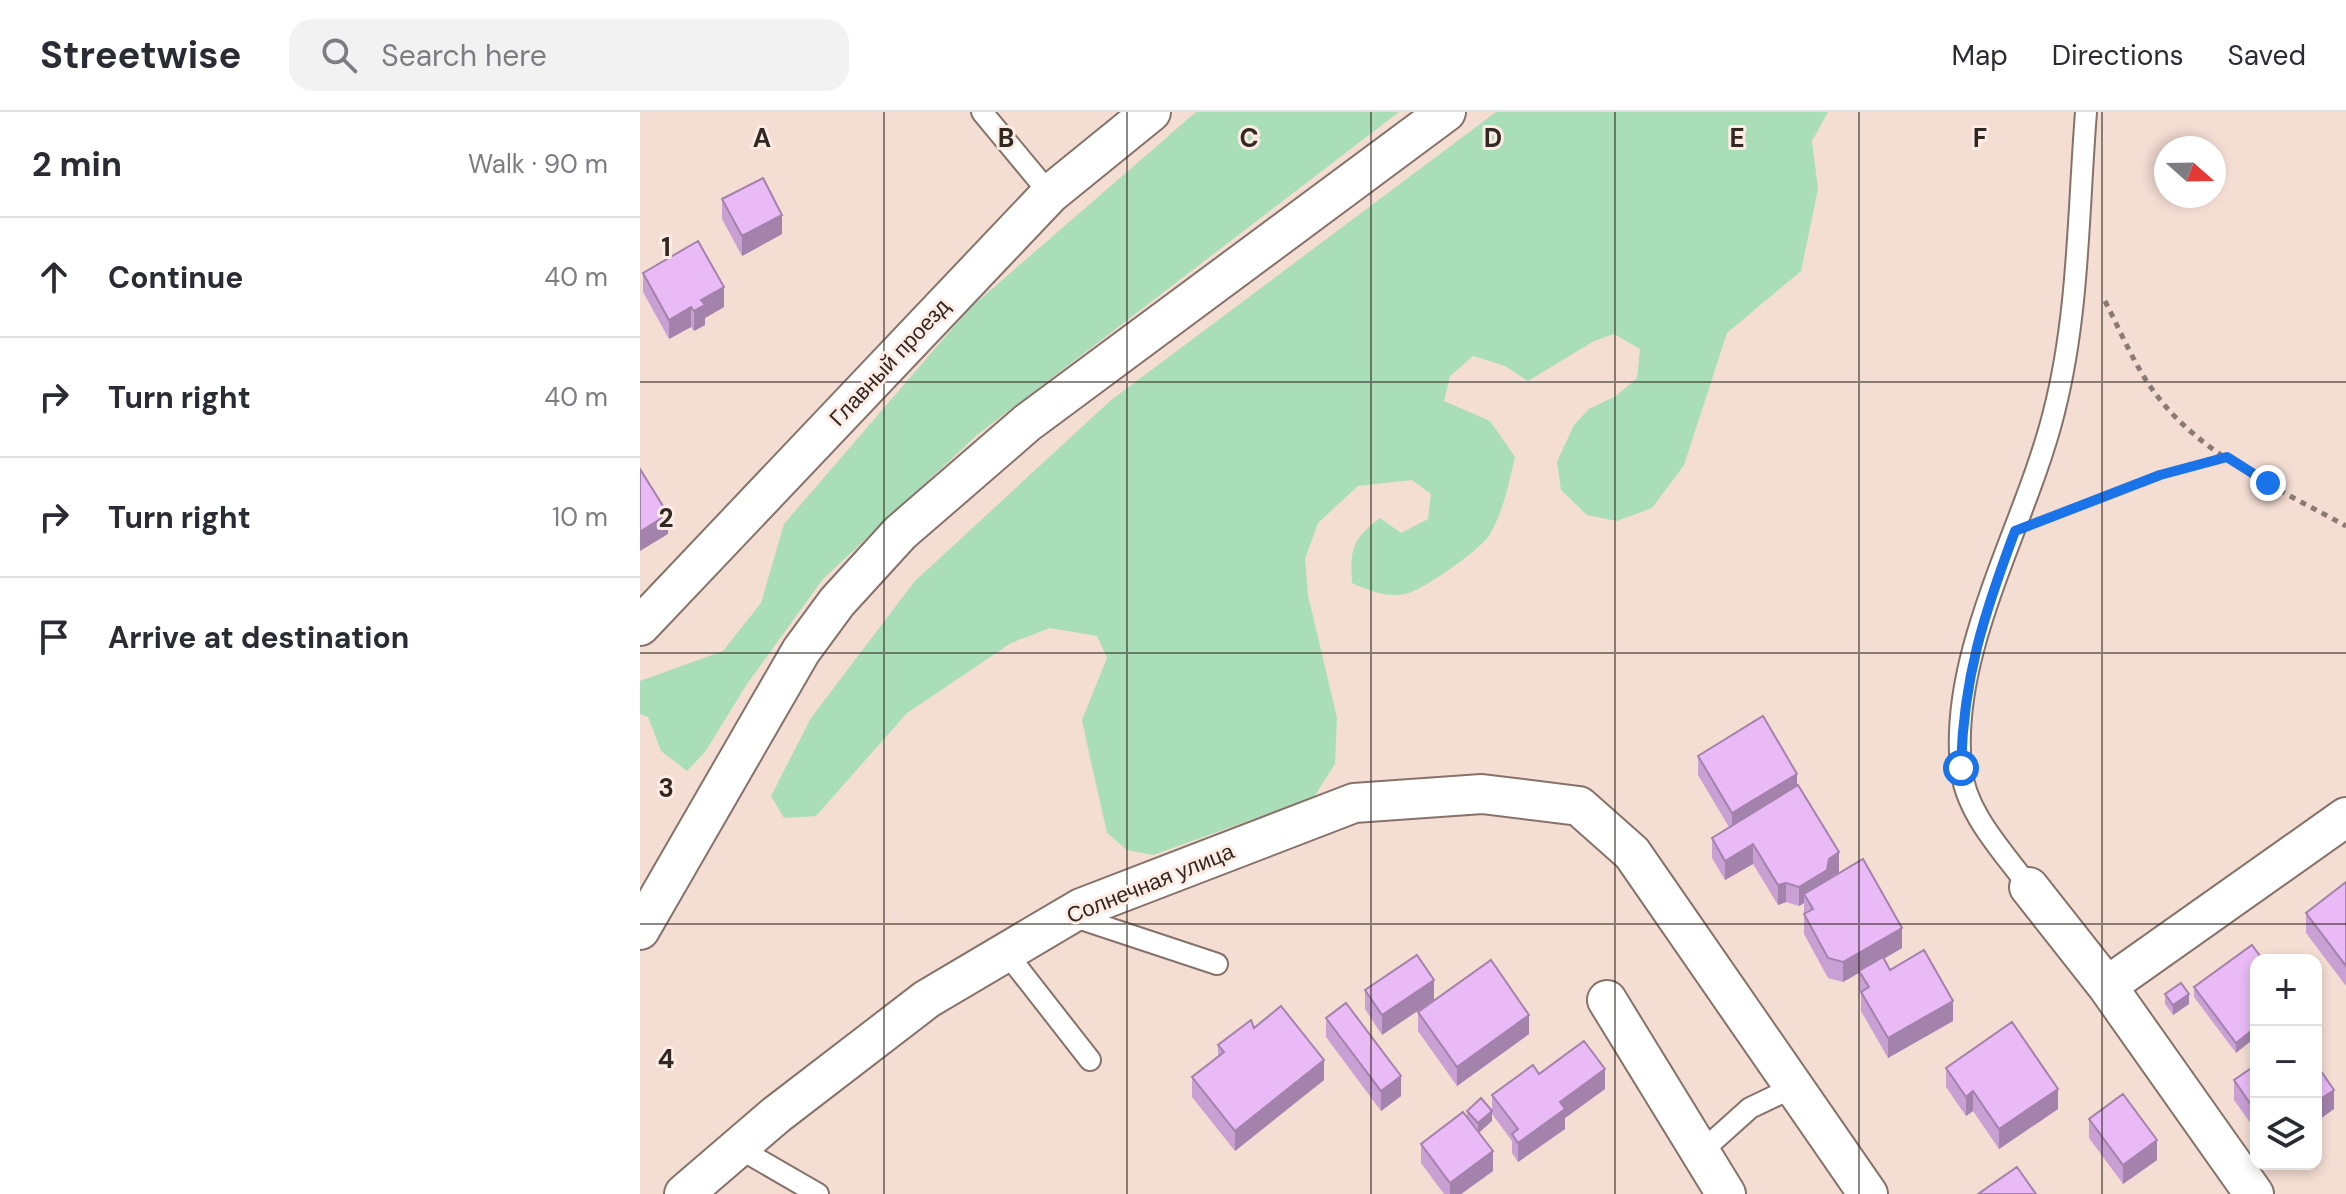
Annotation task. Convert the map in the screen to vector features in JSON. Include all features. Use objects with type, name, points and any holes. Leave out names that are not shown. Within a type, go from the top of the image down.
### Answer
[{"type":"street","name":"Главный проезд","points":[[640,626],[1050,194],[1151,112]]},
{"type":"street","points":[[640,930],[801,651],[837,602],[900,533],[1027,423],[1446,112]]},
{"type":"street","name":"Солнечная улица","points":[[684,1194],[737,1147],[927,999],[1004,950],[1069,915],[1125,889],[1354,803],[1482,794],[1579,806],[1632,853],[1868,1194]]},
{"type":"street","points":[[2107,986],[2346,817]]},
{"type":"street","points":[[2029,887],[2107,986],[2254,1194]]},
{"type":"street","points":[[1607,1000],[1726,1194]]},
{"type":"lane","points":[[982,112],[1050,194]]},
{"type":"lane","points":[[2029,887],[1980,821],[1961,768],[1966,692],[1976,639],[2036,479],[2055,411],[2068,346],[2078,249],[2086,112]]},
{"type":"lane","points":[[1069,915],[1217,964]]},
{"type":"lane","points":[[1004,950],[1090,1060]]},
{"type":"lane","points":[[1701,1152],[1750,1108],[1794,1087]]},
{"type":"lane","points":[[737,1147],[818,1194]]},
{"type":"path","points":[[2078,249],[2128,350],[2155,394],[2183,424],[2227,457],[2346,526]]},
{"type":"path","points":[[2015,531],[2160,475],[2227,457]]},
{"type":"green space","points":[[1196,112],[1399,112],[977,435],[823,579],[747,684],[705,752],[687,771],[661,751],[648,717],[640,714],[640,681],[723,651],[761,603],[784,524],[970,308]]},
{"type":"green space","points":[[1496,112],[1828,112],[1812,141],[1818,189],[1801,271],[1727,333],[1684,465],[1652,508],[1617,521],[1587,515],[1561,490],[1557,462],[1574,425],[1589,409],[1616,396],[1637,378],[1640,349],[1614,334],[1594,341],[1528,381],[1505,366],[1473,356],[1450,376],[1444,401],[1490,421],[1515,457],[1502,506],[1485,541],[1437,578],[1405,594],[1384,594],[1352,583],[1355,546],[1371,525],[1380,518],[1401,533],[1428,519],[1431,494],[1412,480],[1358,486],[1318,523],[1305,559],[1308,595],[1337,718],[1335,764],[1314,797],[1153,855],[1127,850],[1107,833],[1082,720],[1107,658],[1097,636],[1050,628],[1011,643],[907,713],[816,816],[784,818],[771,796],[811,718],[914,582],[1110,401]]},
{"type":"building","points":[[763,178],[782,215],[742,236],[722,199]]},
{"type":"building","points":[[698,241],[724,287],[701,300],[705,305],[694,311],[691,307],[669,320],[643,273]]},
{"type":"building","points":[[640,469],[668,514],[640,532]]},
{"type":"building","points":[[1763,716],[1797,774],[1732,813],[1698,756]]},
{"type":"building","points":[[1798,785],[1839,852],[1829,859],[1827,870],[1799,887],[1786,883],[1778,885],[1753,844],[1725,861],[1712,838]]},
{"type":"building","points":[[1863,859],[1902,928],[1843,962],[1828,958],[1804,914],[1813,909],[1804,894]]},
{"type":"building","points":[[2346,882],[2346,966],[2306,913]]},
{"type":"building","points":[[2252,945],[2259,954],[2250,954],[2250,1032],[2236,1043],[2194,987]]},
{"type":"building","points":[[1924,950],[1953,1001],[1888,1038],[1861,992],[1869,987],[1859,971],[1883,957],[1890,970]]},
{"type":"building","points":[[1417,955],[1434,980],[1382,1015],[1365,990]]},
{"type":"building","points":[[1491,960],[1529,1015],[1457,1067],[1418,1012]]},
{"type":"building","points":[[2181,983],[2189,994],[2173,1005],[2165,994]]},
{"type":"building","points":[[1346,1003],[1401,1076],[1381,1091],[1326,1018]]},
{"type":"building","points":[[1281,1006],[1324,1060],[1235,1131],[1192,1077],[1224,1052],[1218,1045],[1251,1020],[1254,1028]]},
{"type":"building","points":[[2012,1022],[2058,1089],[1999,1129],[1973,1091],[1966,1097],[1946,1068]]},
{"type":"building","points":[[1584,1041],[1605,1069],[1560,1102],[1565,1109],[1518,1143],[1512,1134],[1518,1129],[1492,1095],[1533,1065],[1539,1074]]},
{"type":"building","points":[[2250,1069],[2250,1103],[2234,1080]]},
{"type":"building","points":[[2322,1073],[2334,1090],[2322,1098]]},
{"type":"building","points":[[2123,1094],[2157,1140],[2123,1165],[2089,1119]]},
{"type":"building","points":[[1481,1098],[1492,1111],[1478,1123],[1467,1111]]},
{"type":"building","points":[[1463,1112],[1493,1151],[1450,1183],[1421,1144]]},
{"type":"building","points":[[2017,1167],[2036,1194],[1978,1194]]},
{"type":"route","points":[[1961,768],[1966,692],[1976,639],[2015,531],[2160,475],[2227,457],[2268,483]]}]
